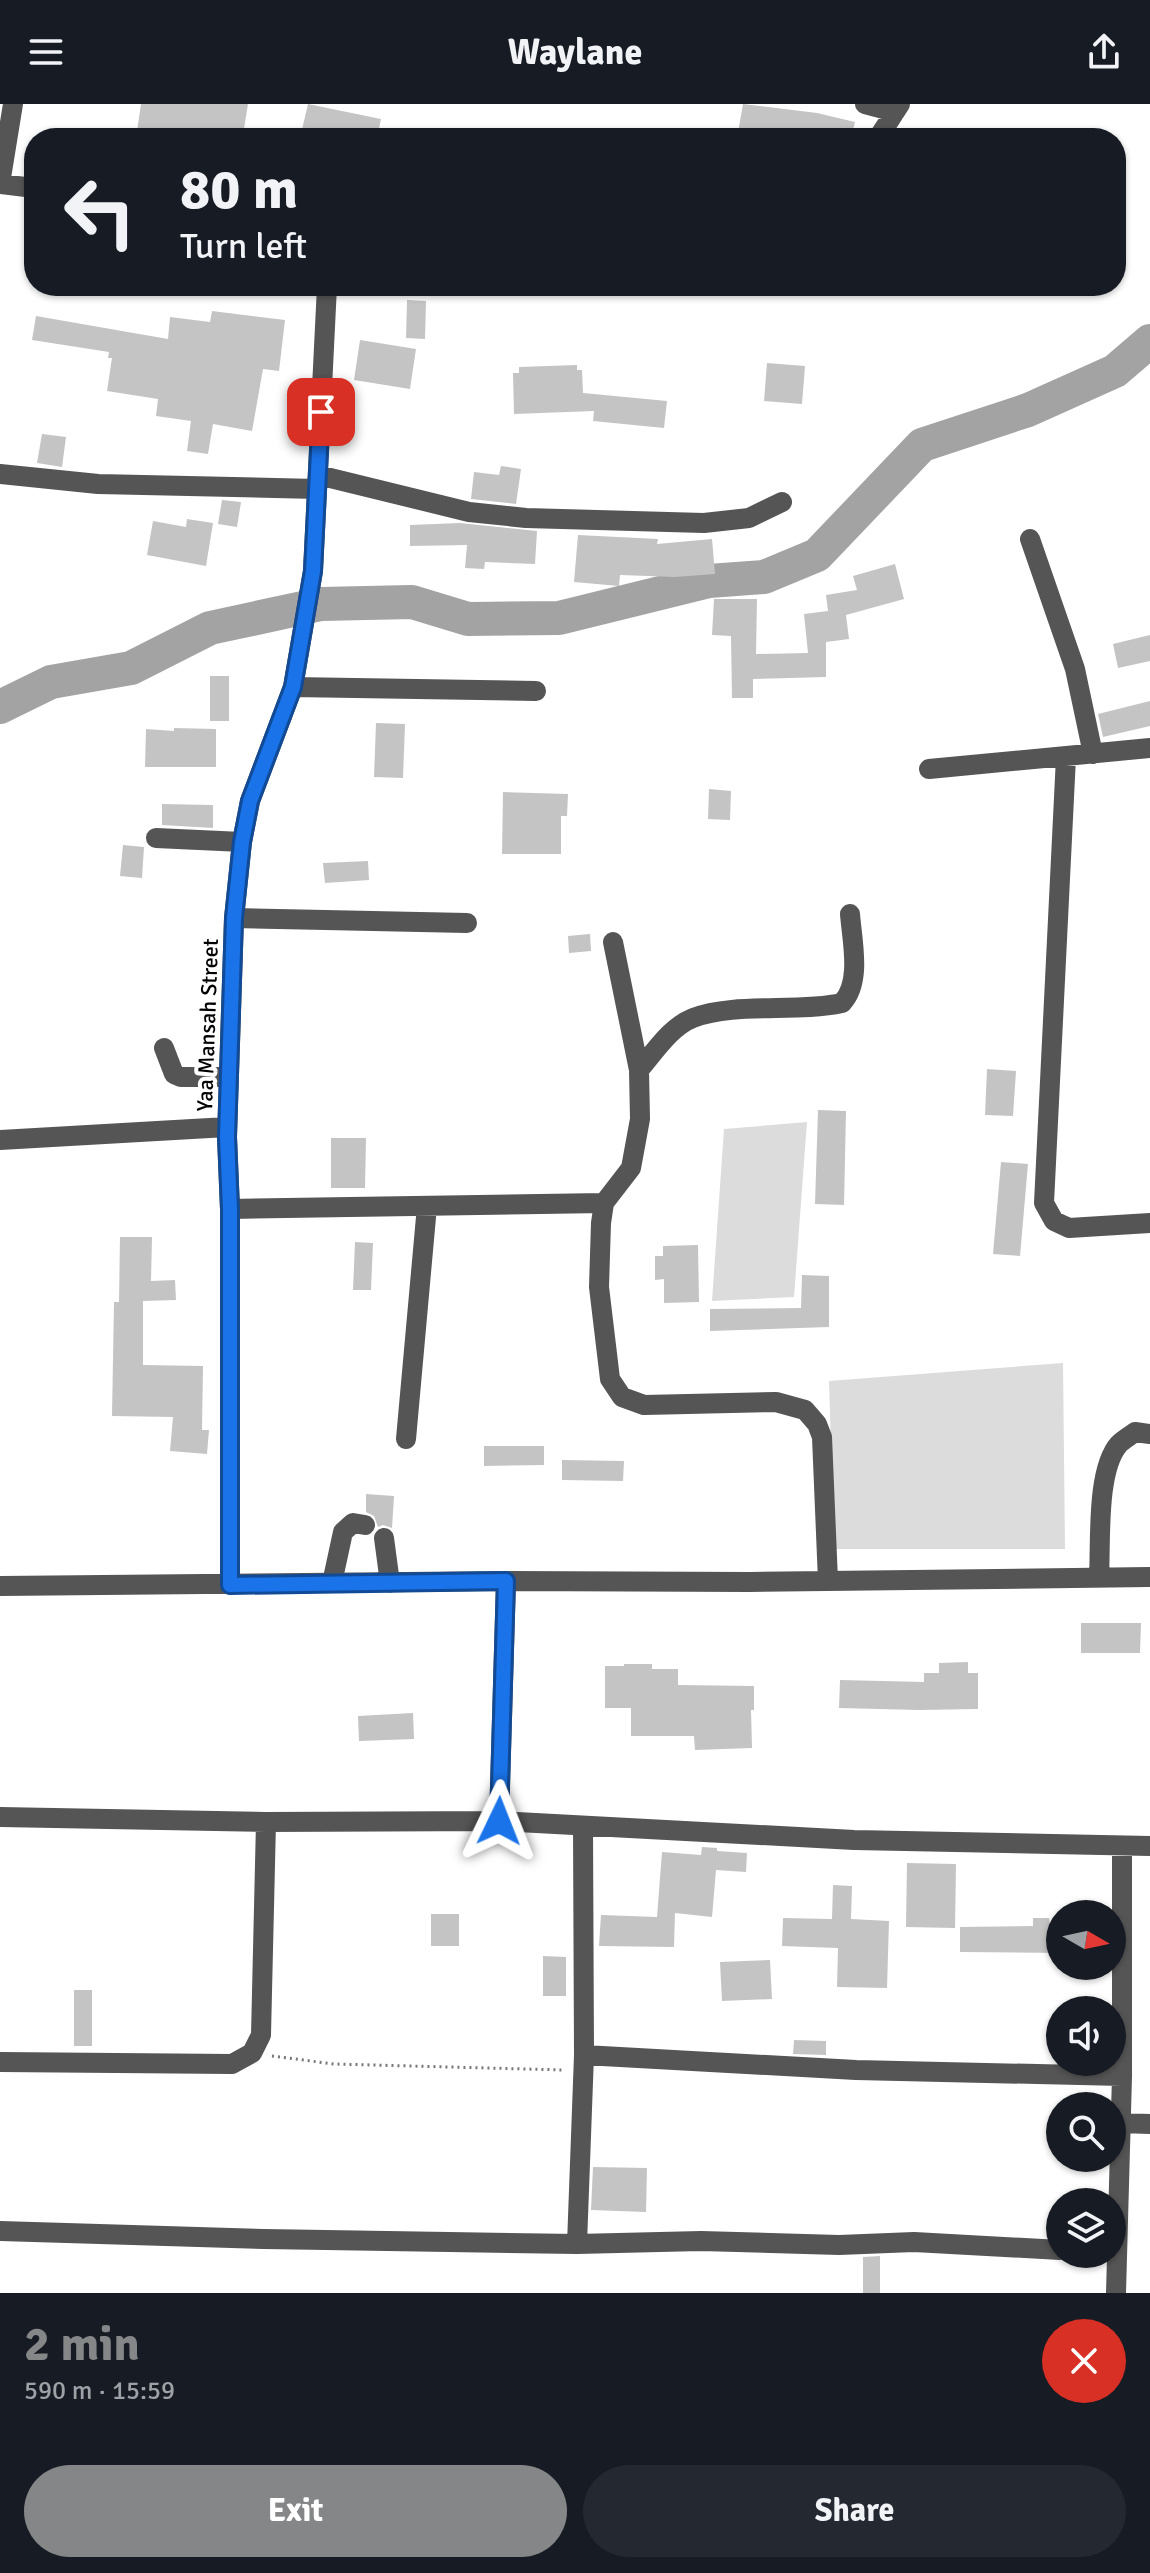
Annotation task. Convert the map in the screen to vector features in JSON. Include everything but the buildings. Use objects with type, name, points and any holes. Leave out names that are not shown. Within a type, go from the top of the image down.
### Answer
[{"type":"street","points":[[13,104],[0,184],[24,187]]},
{"type":"street","points":[[865,104],[898,108],[885,128]]},
{"type":"street","name":"Yaa Mansah Street","points":[[230,1585],[230,1209],[227,1127],[234,918],[250,801],[293,687],[313,571],[326,296]]},
{"type":"street","points":[[0,474],[98,484],[317,482],[469,512],[526,518],[704,523],[749,518],[782,502]]},
{"type":"street","points":[[1030,539],[1075,669],[1093,754]]},
{"type":"street","points":[[293,687],[536,691]]},
{"type":"street","points":[[929,769],[1150,748]]},
{"type":"street","points":[[1066,757],[1044,1203],[1054,1221],[1069,1228],[1150,1223]]},
{"type":"street","points":[[156,838],[242,842]]},
{"type":"street","points":[[639,1070],[674,1030],[692,1018],[734,1010],[842,1003],[849,996],[854,981],[850,914]]},
{"type":"street","points":[[234,918],[467,923]]},
{"type":"street","points":[[613,942],[639,1070],[640,1119],[631,1168],[604,1203],[599,1287],[610,1379],[622,1397],[644,1405],[776,1402],[793,1405],[811,1415],[822,1437],[828,1581]]},
{"type":"street","points":[[164,1048],[174,1074],[181,1077],[229,1077]]},
{"type":"street","points":[[0,1140],[227,1127]]},
{"type":"street","points":[[230,1209],[604,1203]]},
{"type":"street","points":[[406,1439],[427,1206]]},
{"type":"street","points":[[1099,1576],[1103,1492],[1108,1465],[1118,1445],[1135,1432],[1150,1434]]},
{"type":"street","points":[[332,1583],[343,1532],[353,1523],[365,1525]]},
{"type":"street","points":[[384,1538],[390,1583]]},
{"type":"street","points":[[0,1586],[1150,1577]]},
{"type":"street","points":[[499,1821],[506,1581]]},
{"type":"street","points":[[0,1817],[266,1822],[499,1821],[583,1828],[854,1840],[1150,1846]]},
{"type":"street","points":[[0,2062],[232,2064],[252,2053],[261,2035],[266,1822]]},
{"type":"street","points":[[577,2244],[583,2062],[583,1828]]},
{"type":"street","points":[[1122,1847],[1122,1996]]},
{"type":"street","points":[[583,2062],[1046,2074]]},
{"type":"street","points":[[1122,2076],[1122,2092]]},
{"type":"street","points":[[1126,2123],[1150,2124]]},
{"type":"street","points":[[0,2231],[577,2244],[701,2241],[839,2245],[914,2242],[1046,2249]]},
{"type":"street","points":[[1113,2268],[1116,2293]]},
{"type":"path","points":[[252,2053],[334,2064],[540,2071],[583,2062]]},
{"type":"shaded area","points":[[807,1122],[794,1297],[712,1301],[724,1129]]},
{"type":"shaded area","points":[[1063,1363],[1065,1549],[834,1549],[829,1381]]},
{"type":"waterway","points":[[0,707],[51,682],[131,668],[210,628],[321,604],[412,602],[468,619],[559,618],[709,581],[764,577],[817,555],[922,445],[1028,410],[1115,371],[1150,341]]},
{"type":"route","points":[[321,412],[313,571],[293,687],[250,801],[234,918],[227,1137],[230,1209],[230,1585],[506,1581],[499,1821]]}]
